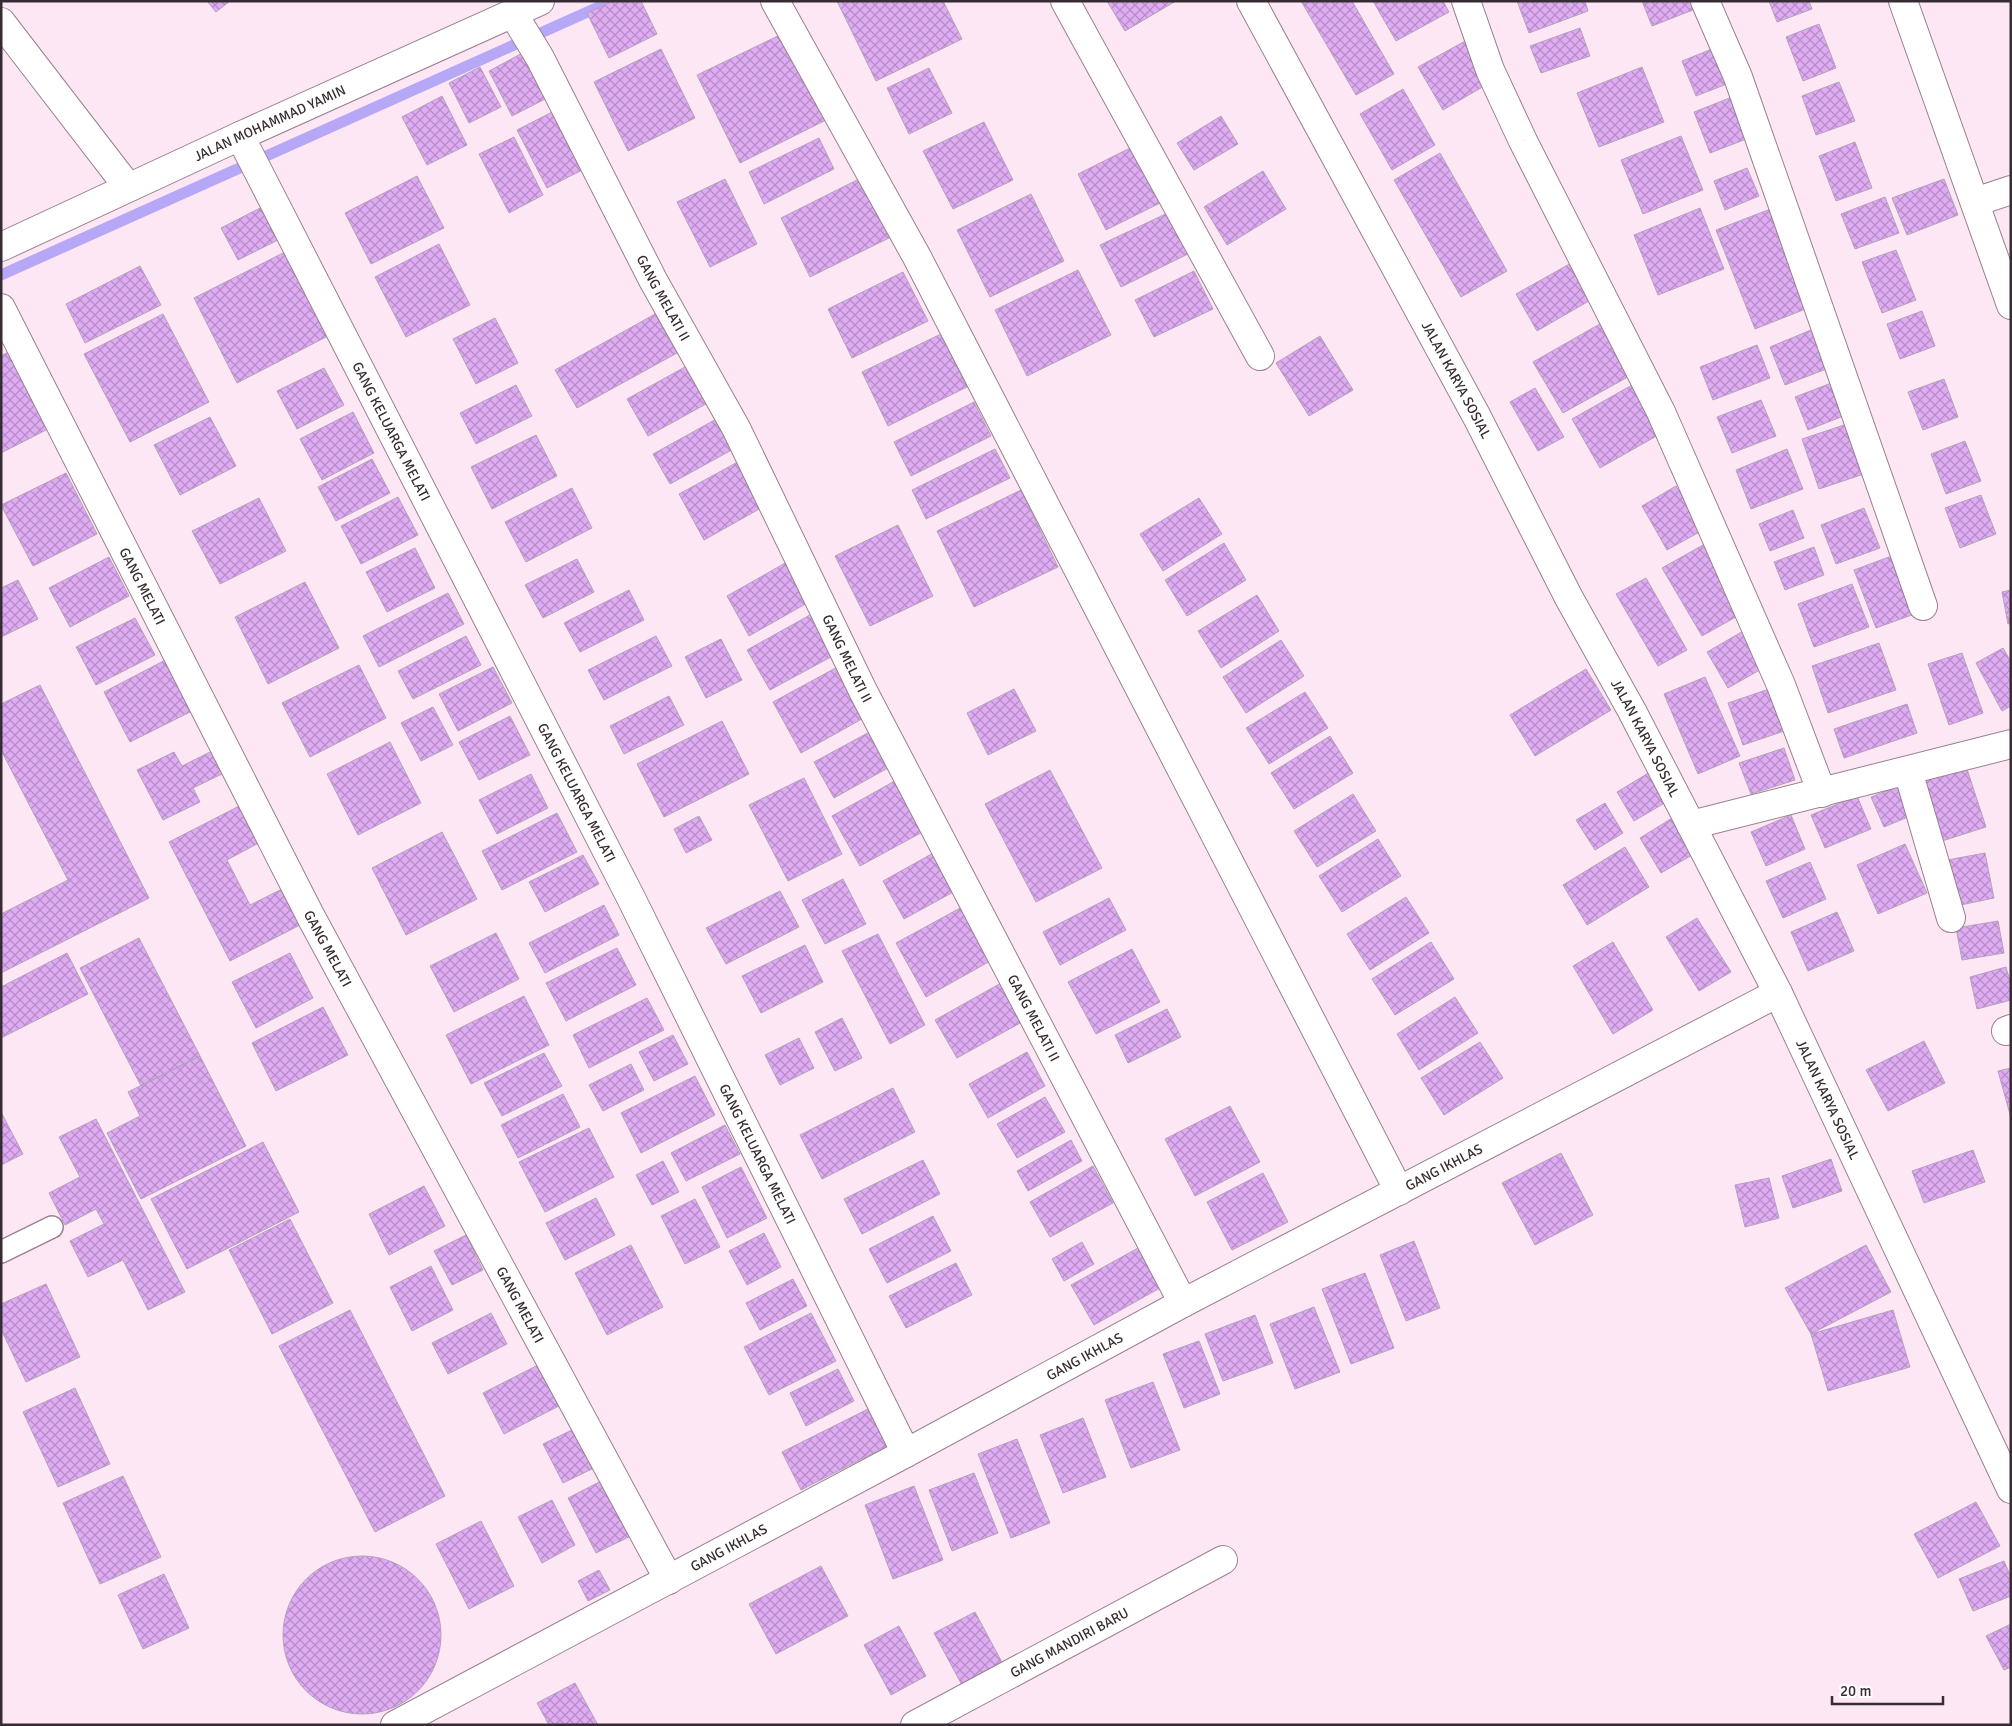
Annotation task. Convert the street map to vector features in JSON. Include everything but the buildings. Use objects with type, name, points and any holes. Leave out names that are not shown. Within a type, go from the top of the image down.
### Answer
[{"type":"street","name":"JALAN MOHAMMAD YAMIN","points":[[1,247],[240,136],[514,15],[540,1]]},
{"type":"street","points":[[775,1],[917,257],[1399,1192]]},
{"type":"street","points":[[1065,1],[1260,356]]},
{"type":"street","name":"JALAN KARYA SOSIAL","points":[[1252,1],[1473,409],[1569,598],[1632,711],[1778,993],[2011,1489]]},
{"type":"street","points":[[1466,1],[1490,70],[1523,141],[1661,412],[1781,685],[1822,793]]},
{"type":"street","points":[[1705,1],[1738,77],[1923,606]]},
{"type":"street","points":[[1903,1],[2011,305]]},
{"type":"street","name":"GANG MELATI II","points":[[514,15],[540,58],[653,280],[736,428],[863,691],[1183,1303]]},
{"type":"street","points":[[1,22],[128,187]]},
{"type":"street","name":"GANG KELUARGA MELATI","points":[[240,136],[630,896],[906,1453]]},
{"type":"street","points":[[1974,202],[2011,190]]},
{"type":"street","name":"GANG MELATI","points":[[1,308],[312,916],[669,1580]]},
{"type":"street","points":[[1691,825],[2011,744]]},
{"type":"street","points":[[1908,770],[1951,918]]},
{"type":"street","name":"GANG IKHLAS","points":[[395,1725],[669,1580],[1183,1303],[1399,1192],[1634,1066],[1778,993]]},
{"type":"street","name":"GANG MANDIRI BARU","points":[[915,1725],[1222,1560]]},
{"type":"lane","points":[[1,1252],[52,1227]]},
{"type":"waterway","points":[[1,275],[612,1]]}]
